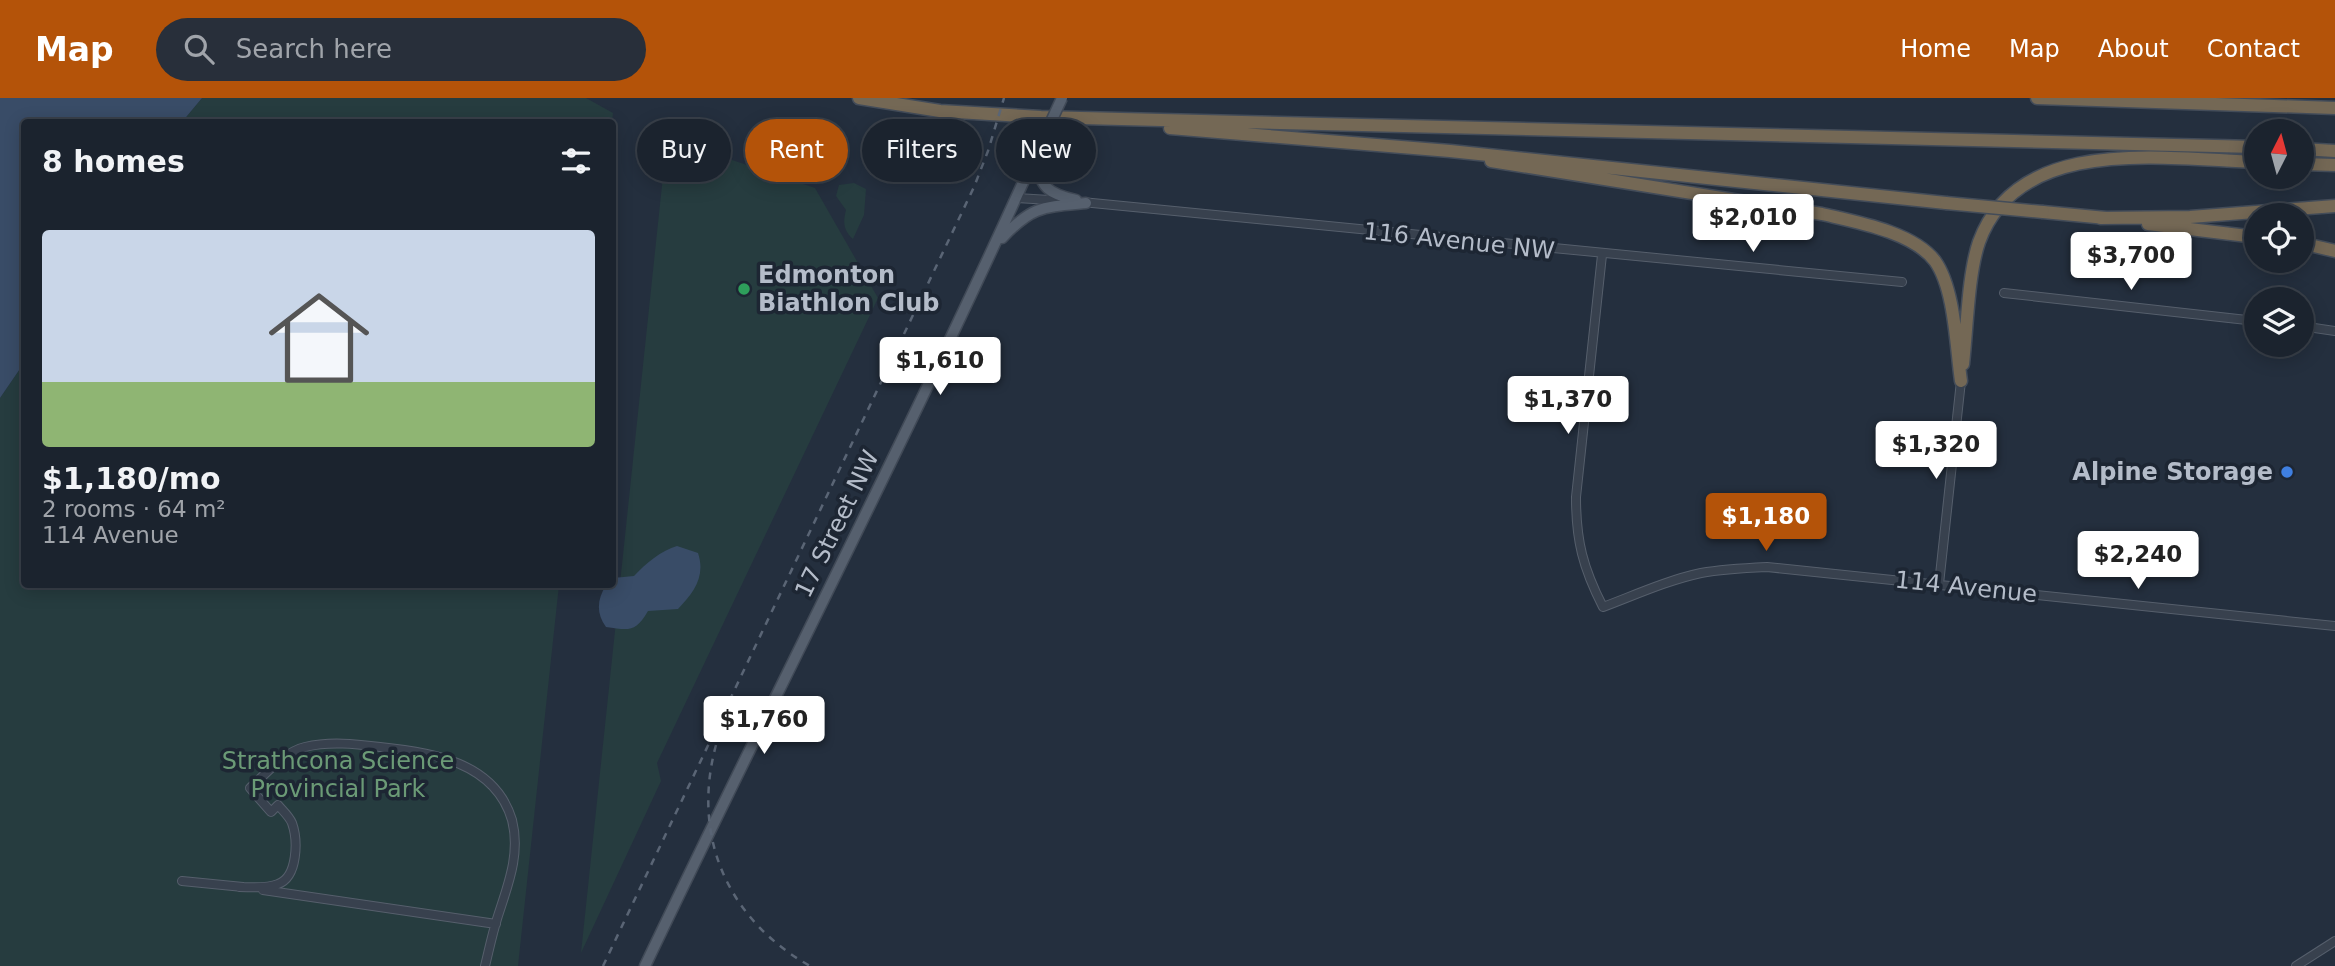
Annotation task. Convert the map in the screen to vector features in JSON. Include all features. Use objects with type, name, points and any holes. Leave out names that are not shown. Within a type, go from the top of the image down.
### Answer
[{"type":"highway","points":[[859,98],[940,111],[1073,118],[2244,147]]},
{"type":"highway","points":[[2037,98],[2335,108]]},
{"type":"highway","points":[[1073,118],[1450,151],[2100,218],[2244,236]]},
{"type":"highway","points":[[2314,150],[2335,151]]},
{"type":"highway","points":[[1450,151],[1505,165],[1822,214],[1855,221],[1898,236],[1927,252],[1942,276],[1949,295],[1961,381]]},
{"type":"highway","points":[[1961,381],[1978,244],[1993,216],[2031,180],[2061,167],[2115,158],[2244,162]]},
{"type":"highway","points":[[2314,163],[2335,164]]},
{"type":"highway","points":[[2100,218],[2190,217],[2335,206]]},
{"type":"highway","points":[[2314,246],[2335,251]]},
{"type":"main road","name":"17 Street NW","points":[[1052,119],[1062,98]]},
{"type":"main road","name":"17 Street NW","points":[[645,966],[857,534],[1024,182]]},
{"type":"main road","points":[[1042,182],[1054,196],[1086,203]]},
{"type":"main road","points":[[994,247],[1020,219],[1031,212],[1046,207],[1086,203]]},
{"type":"street","name":"116 Avenue NW","points":[[1017,198],[1902,282]]},
{"type":"street","name":"114 Avenue","points":[[1602,255],[1576,497],[1576,530],[1579,547],[1603,607],[1699,573],[1731,568],[1801,569],[2335,626]]},
{"type":"street","points":[[2004,293],[2244,320]]},
{"type":"street","points":[[2314,328],[2335,331]]},
{"type":"street","points":[[1939,584],[1961,381]]},
{"type":"street","points":[[239,887],[279,884],[286,879],[292,867],[295,850],[292,823],[278,805],[271,812],[250,788],[284,758],[305,747],[346,743],[439,756],[478,774],[502,799],[511,818],[516,853],[485,966]]},
{"type":"street","points":[[182,881],[496,924]]},
{"type":"street","points":[[2295,966],[2335,941]]},
{"type":"green space","points":[[202,98],[586,98],[613,113],[612,119],[184,119]]},
{"type":"green space","points":[[731,160],[745,164],[745,182],[797,182],[815,188],[878,298],[657,763],[661,781],[581,953],[662,182],[731,182]]},
{"type":"green space","points":[[854,183],[866,189],[864,215],[853,239],[845,226],[846,210],[836,196],[839,185]]},
{"type":"green space","name":"Strathcona Science Provincial Park","points":[[21,367],[21,588],[559,588],[518,966],[0,966],[0,398]]},
{"type":"water","points":[[0,98],[202,98],[184,119],[21,119],[21,367],[0,398]]},
{"type":"water","points":[[677,546],[698,553],[700,570],[693,591],[678,609],[648,611],[635,627],[606,627],[599,606],[605,588],[616,588],[616,578],[634,576],[666,551]]},
{"type":"railway","points":[[603,966],[974,187],[1004,98]]},
{"type":"railway","points":[[716,745],[709,779],[709,812],[713,843],[723,873],[738,900],[757,925],[781,947],[810,966]]},
{"type":"place","name":"Edmonton Biathlon Club","points":[[744,289]]},
{"type":"place","name":"Alpine Storage","points":[[2287,472]]}]
